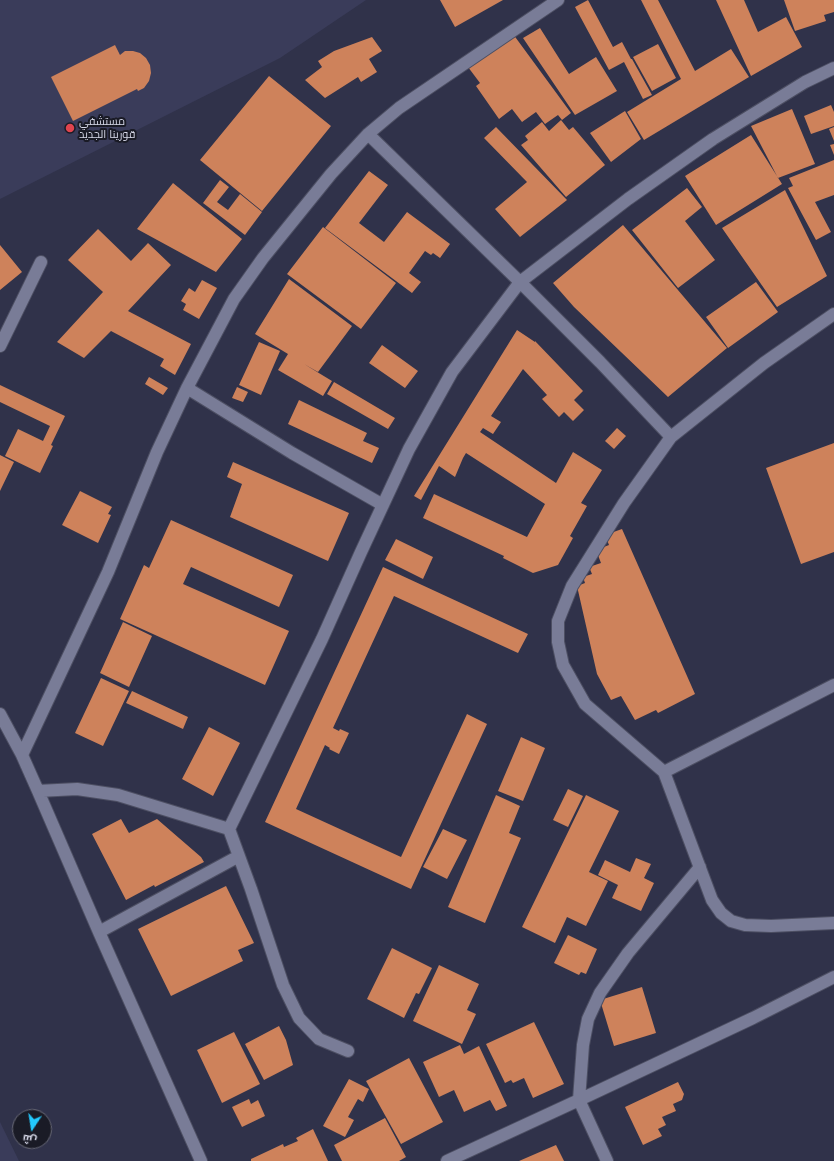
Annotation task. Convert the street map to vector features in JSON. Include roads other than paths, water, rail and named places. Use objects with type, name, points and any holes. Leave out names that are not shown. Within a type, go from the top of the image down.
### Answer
[{"type":"street","points":[[22,755],[108,572],[157,452],[187,388],[234,299],[263,258],[331,174],[368,134],[399,108],[558,0]]},
{"type":"street","points":[[348,1051],[319,1039],[299,1018],[282,985],[229,830],[322,639],[409,449],[452,372],[520,282],[628,199],[713,139],[805,82],[834,68]]},
{"type":"street","points":[[368,134],[520,282],[600,362],[671,437]]},
{"type":"street","points":[[0,346],[41,262]]},
{"type":"street","points":[[834,314],[764,363],[671,437],[624,503],[572,586],[558,621],[558,642],[563,665],[585,704],[664,772],[712,900],[721,913],[731,921],[745,925],[771,926],[834,923]]},
{"type":"street","points":[[187,388],[292,453],[383,505]]},
{"type":"street","points":[[664,772],[834,685]]},
{"type":"street","points":[[0,714],[22,755],[201,1161]]},
{"type":"street","points":[[38,791],[77,789],[118,796],[229,830]]},
{"type":"street","points":[[99,932],[239,856]]},
{"type":"street","points":[[607,1161],[579,1100],[583,1045],[588,1019],[600,993],[628,952],[700,867]]},
{"type":"street","points":[[447,1161],[753,1018],[834,977]]},
{"type":"place","name":"مستشفي قورينا الجديد","points":[[70,128]]}]
